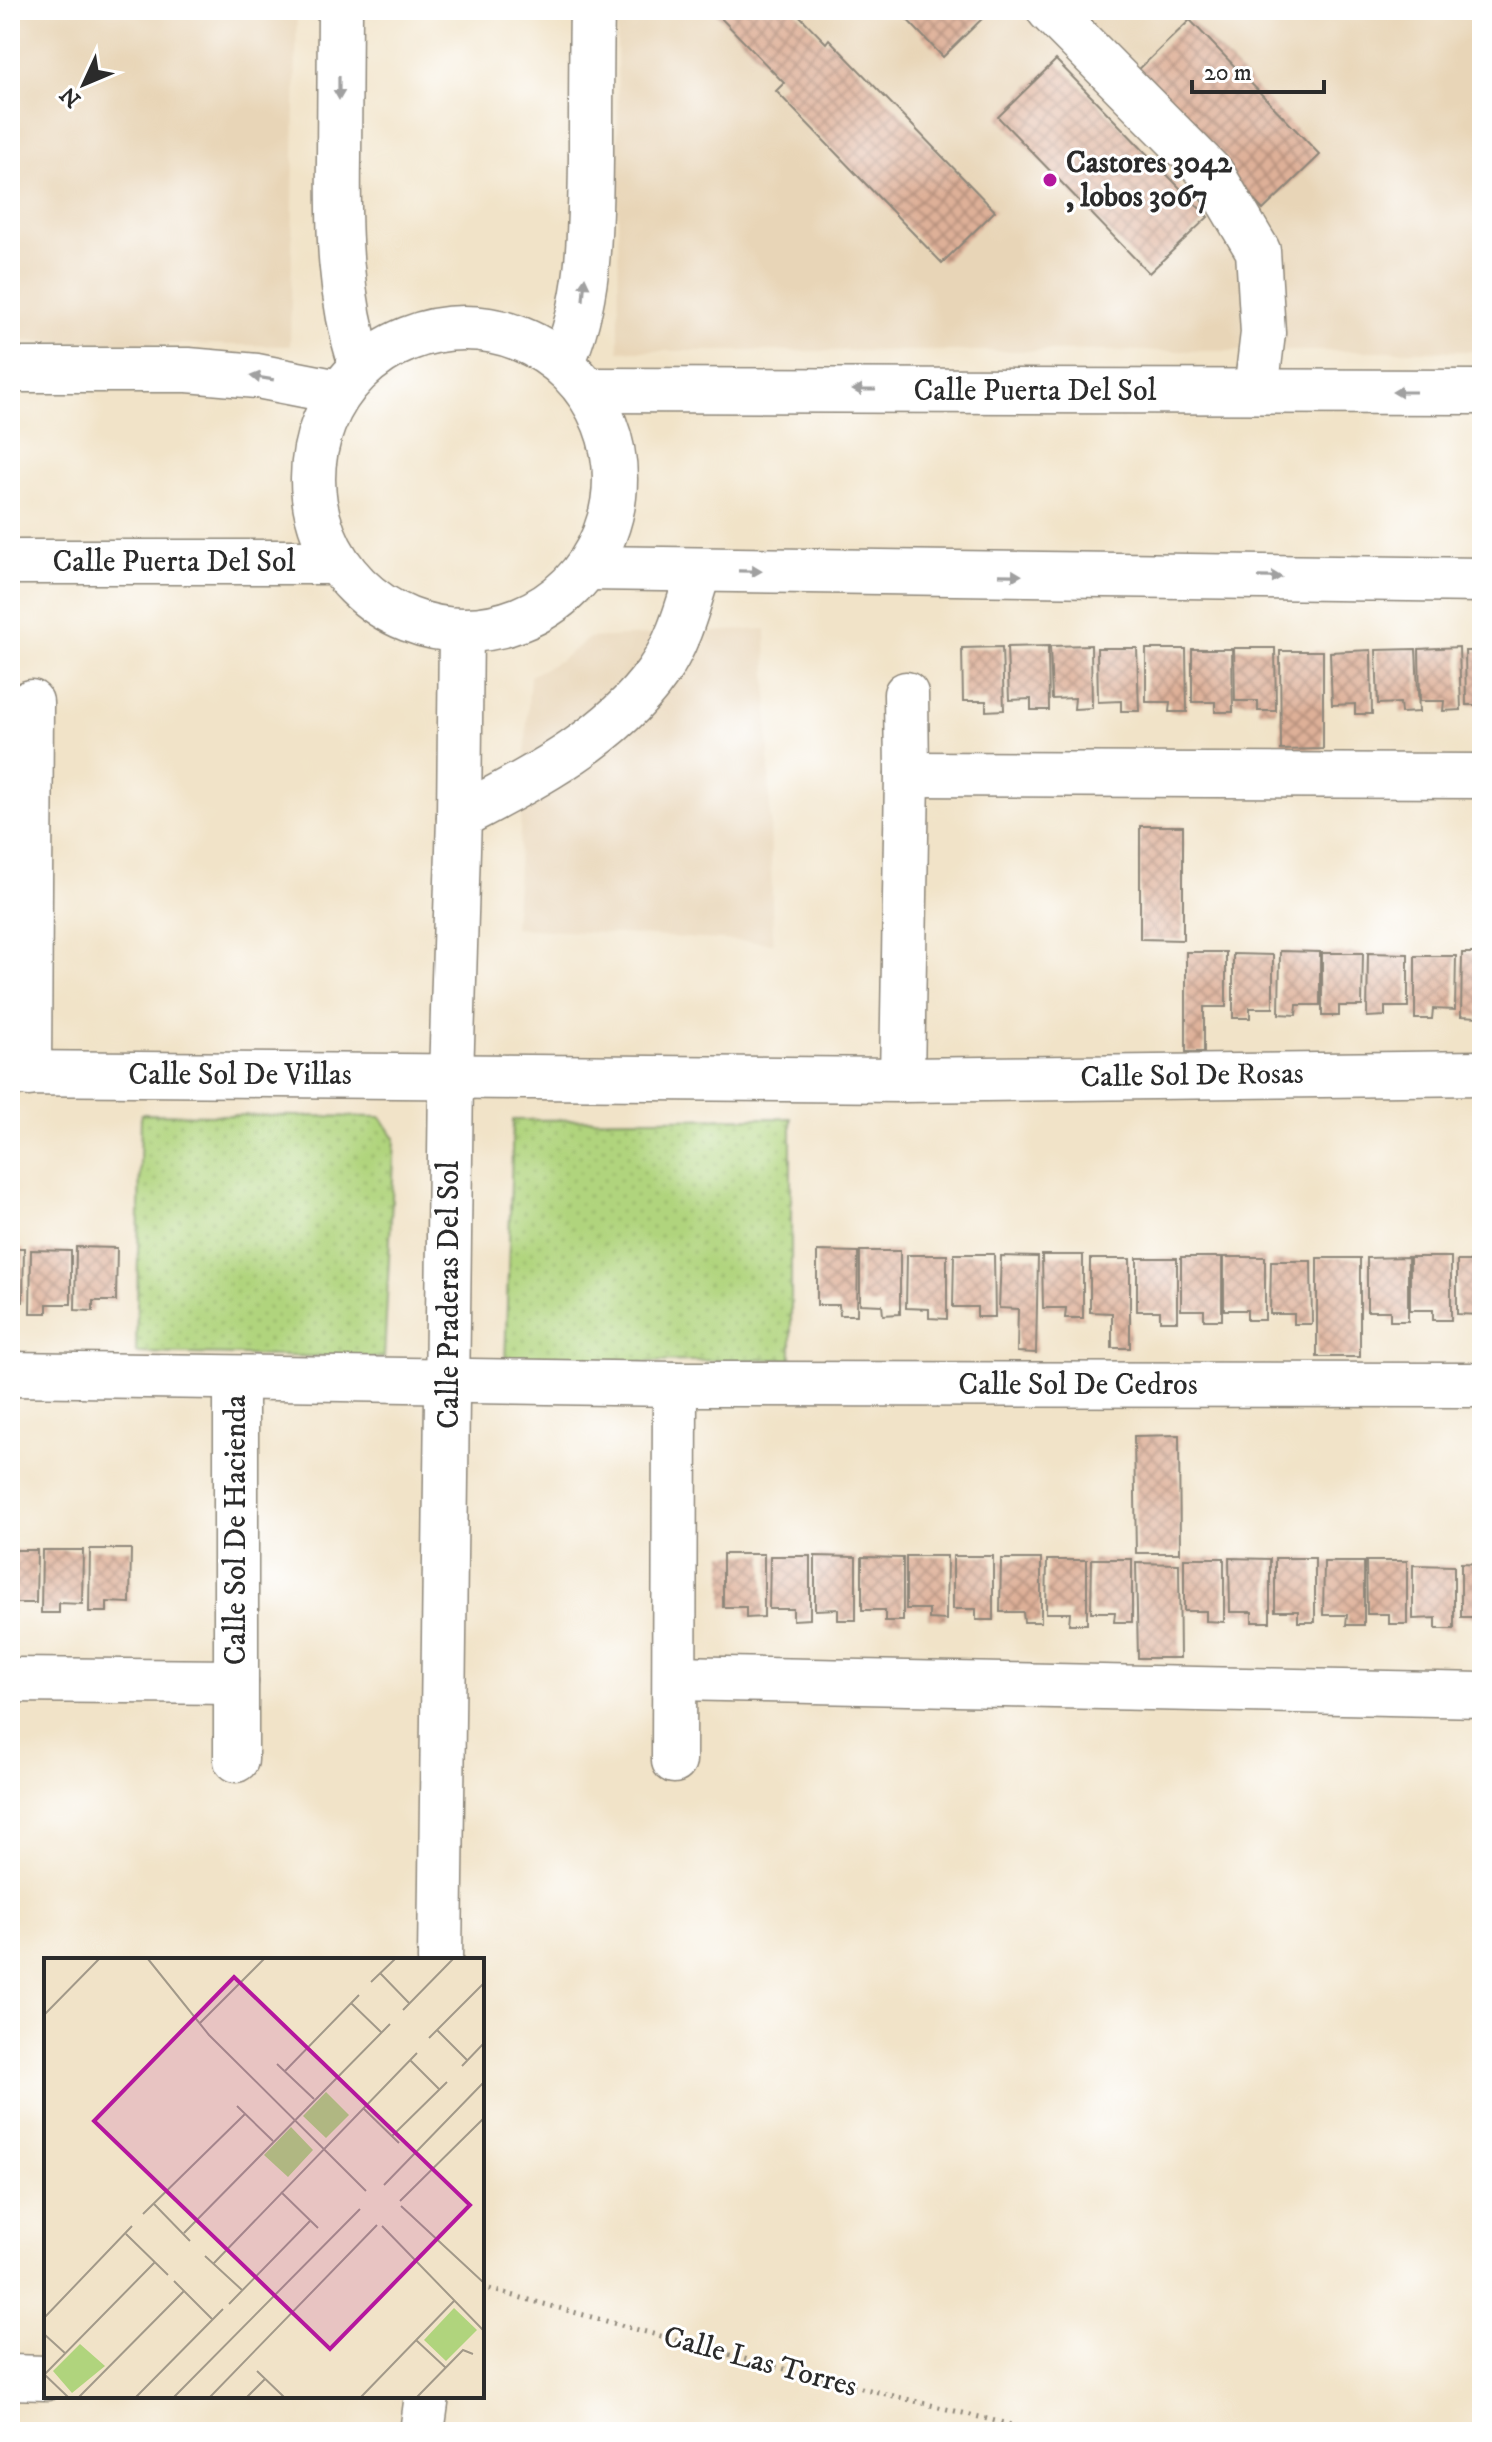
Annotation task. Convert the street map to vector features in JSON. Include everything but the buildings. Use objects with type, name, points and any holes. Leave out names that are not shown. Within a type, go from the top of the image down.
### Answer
[{"type":"street","points":[[340,10],[338,238],[350,378]]},
{"type":"street","points":[[575,377],[576,334],[583,298],[590,198],[592,10]]},
{"type":"street","points":[[1049,10],[1213,175],[1258,251],[1263,333],[1256,391]]},
{"type":"street","points":[[465,327],[517,336],[575,377],[609,433],[616,479],[609,526],[588,568],[553,603],[510,624],[461,631],[413,622],[371,598],[337,562],[319,521],[312,476],[319,432],[350,378],[413,335],[465,327]]},
{"type":"street","points":[[10,370],[188,370],[257,376],[350,378]]},
{"type":"street","name":"Calle Puerta Del Sol","points":[[575,377],[1256,391],[1482,392]]},
{"type":"street","name":"Calle Puerta Del Sol","points":[[10,562],[337,562]]},
{"type":"street","points":[[588,568],[1482,580]]},
{"type":"street","points":[[459,817],[547,767],[631,705],[658,671],[682,627],[699,570]]},
{"type":"street","name":"Calle Praderas Del Sol","points":[[440,1958],[451,1076],[461,631]]},
{"type":"street","points":[[902,1080],[906,694]]},
{"type":"street","name":"Calle Sol De Villas","points":[[31,702],[20,772],[20,1074],[451,1076]]},
{"type":"street","points":[[907,774],[1482,776]]},
{"type":"street","name":"Calle Sol De Rosas","points":[[451,1076],[902,1080],[1482,1073]]},
{"type":"street","name":"Calle Sol De Hacienda","points":[[10,1374],[449,1381]]},
{"type":"street","name":"Calle Sol De Hacienda","points":[[236,1378],[236,1760]]},
{"type":"street","name":"Calle Sol De Cedros","points":[[449,1381],[1482,1385]]},
{"type":"street","points":[[674,1761],[675,1384]]},
{"type":"street","points":[[675,1678],[1482,1695]]},
{"type":"street","name":"Calle Sol De Hacienda","points":[[10,1680],[236,1682]]},
{"type":"street","points":[[10,2377],[44,2378]]},
{"type":"street","points":[[422,2432],[427,2398]]},
{"type":"path","name":"Calle Las Torres","points":[[484,2288],[748,2360],[1040,2432]]},
{"type":"shaded area","points":[[10,10],[297,10],[290,346],[10,341]]},
{"type":"shaded area","name":"Castores 3042 , lobos 3067","points":[[617,10],[1482,10],[1482,351],[619,351]]},
{"type":"shaded area","points":[[766,629],[773,943],[514,928],[530,676],[561,660],[589,638]]},
{"type":"green space","points":[[141,1114],[381,1117],[395,1138],[384,1358],[136,1353]]},
{"type":"green space","points":[[791,1118],[791,1359],[505,1365],[513,1120]]},
{"type":"place","name":"Castores 3042 , lobos 3067","points":[[1050,180]]}]
